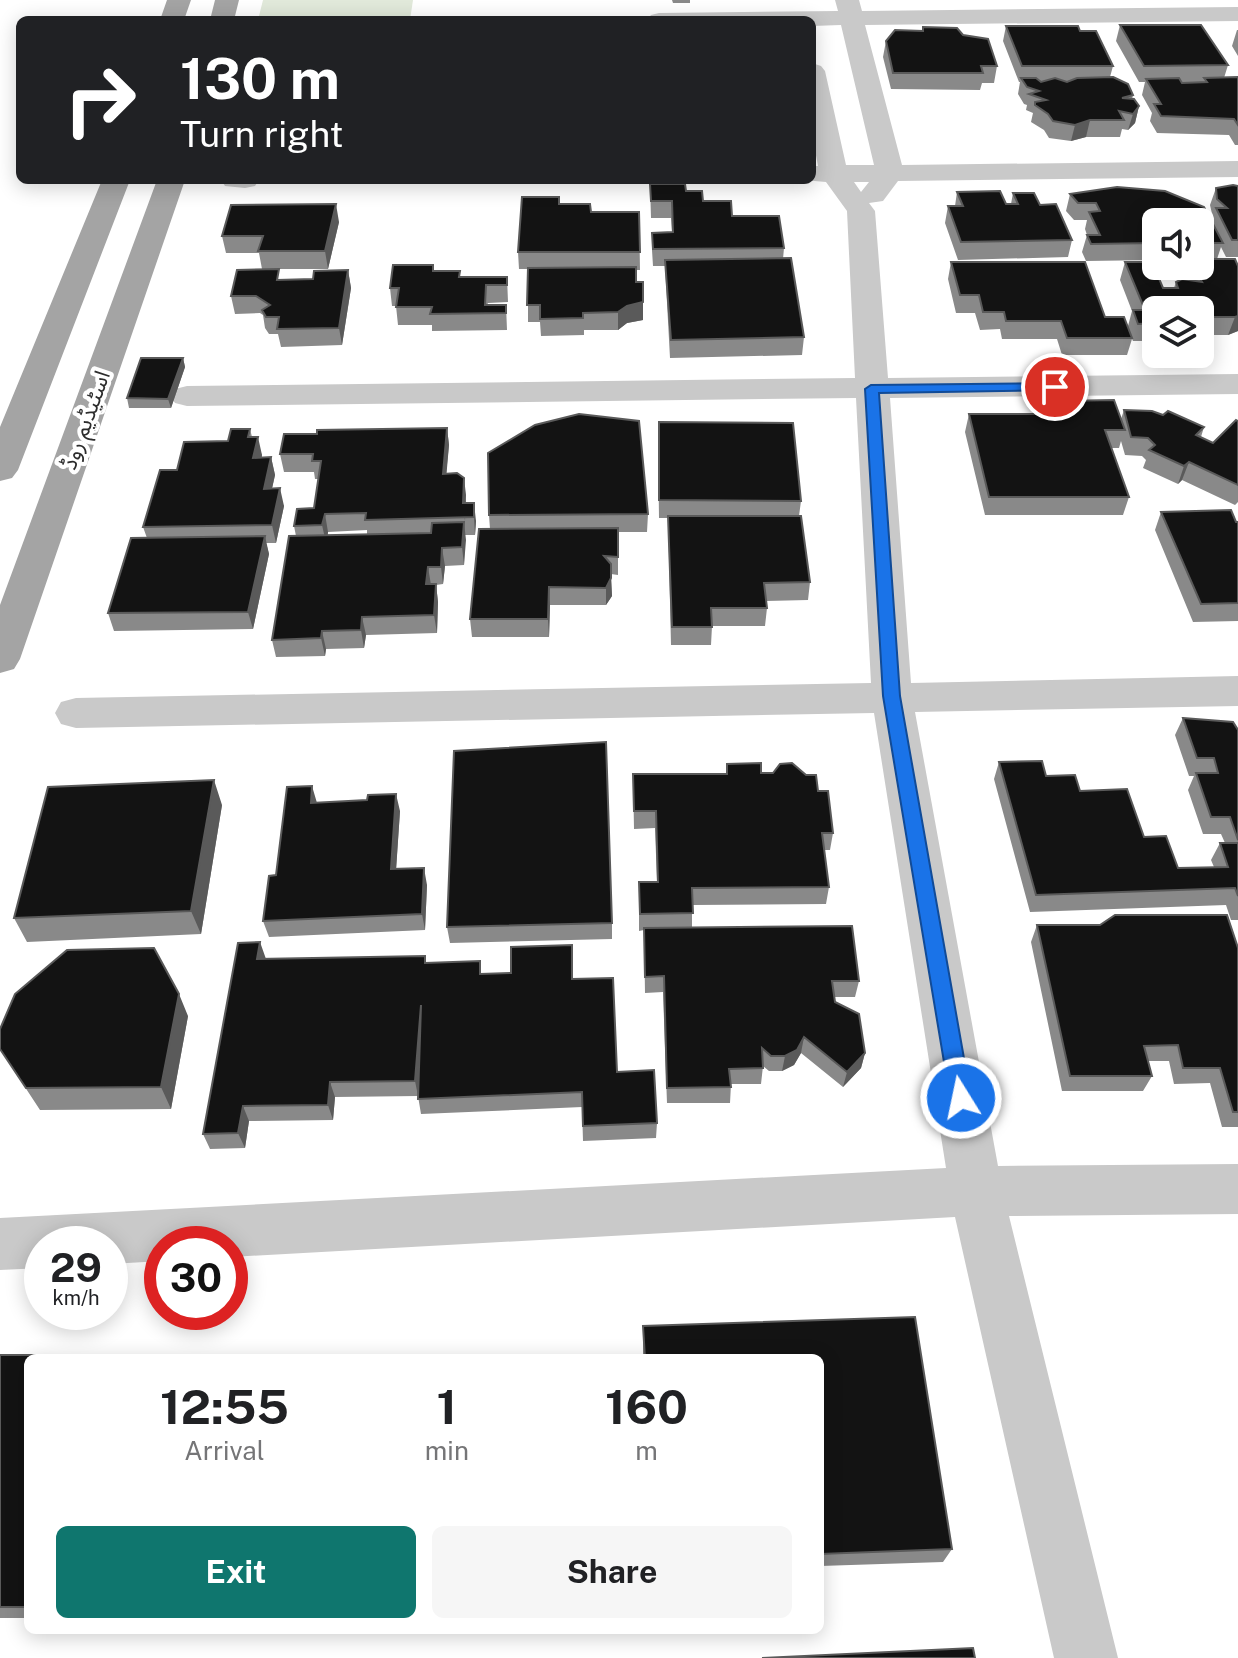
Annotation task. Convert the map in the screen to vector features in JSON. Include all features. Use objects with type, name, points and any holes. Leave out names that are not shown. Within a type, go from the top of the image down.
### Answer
[{"type":"main road","points":[[0,470],[7,438],[114,184]]},
{"type":"main road","name":"اسٹیڈیم روڈ","points":[[0,659],[170,184]]},
{"type":"street","points":[[850,9],[890,173]]},
{"type":"street","points":[[739,16],[850,9],[1238,14]]},
{"type":"street","points":[[816,108],[823,174],[861,211]]},
{"type":"street","points":[[823,174],[1238,169]]},
{"type":"street","points":[[890,173],[861,211],[892,696],[976,1191],[1086,1658]]},
{"type":"street","points":[[187,396],[1238,384]]},
{"type":"street","points":[[76,713],[1238,691]]},
{"type":"street","points":[[0,1244],[976,1191],[1238,1189]]},
{"type":"green space","points":[[263,0],[413,0],[411,16],[259,16]]},
{"type":"building","points":[[1120,25],[1201,25],[1228,65],[1144,66]]},
{"type":"building","points":[[1006,26],[1078,26],[1080,31],[1096,31],[1113,66],[1022,66]]},
{"type":"building","points":[[923,27],[957,28],[963,35],[988,39],[997,66],[981,66],[983,73],[893,73],[886,41],[895,30],[923,31]]},
{"type":"building","points":[[1113,77],[1128,84],[1133,95],[1122,98],[1134,99],[1139,106],[1133,114],[1119,111],[1124,120],[1090,120],[1075,125],[1053,121],[1035,105],[1035,102],[1046,100],[1029,94],[1039,91],[1027,87],[1021,78],[1036,78],[1041,82],[1055,78],[1067,82],[1077,78]]},
{"type":"building","points":[[1238,77],[1238,125],[1234,119],[1161,116],[1154,104],[1161,104],[1146,79],[1179,78],[1182,83],[1207,82],[1204,78]]},
{"type":"building","points":[[650,184],[685,184],[686,191],[702,191],[703,201],[731,201],[732,216],[779,216],[784,248],[653,249],[652,233],[673,232],[672,201],[651,201]]},
{"type":"building","points":[[1238,186],[1238,240],[1232,240],[1216,208],[1227,208],[1217,199],[1216,188]]},
{"type":"building","points":[[1117,187],[1165,191],[1205,208],[1142,208],[1142,243],[1091,244],[1087,235],[1100,235],[1089,212],[1100,211],[1096,203],[1078,203],[1070,194]]},
{"type":"building","points":[[1000,191],[1006,204],[1018,204],[1013,193],[1034,193],[1040,205],[1056,204],[1072,240],[961,242],[948,206],[963,206],[957,192]]},
{"type":"building","points":[[522,197],[559,197],[559,204],[590,204],[591,212],[639,212],[640,252],[518,252]]},
{"type":"building","points":[[336,204],[325,251],[258,251],[263,236],[222,236],[231,205]]},
{"type":"building","points":[[1214,226],[1223,243],[1214,243]]},
{"type":"building","points":[[791,258],[804,337],[671,340],[665,260]]},
{"type":"building","points":[[1214,259],[1235,259],[1238,266],[1238,316],[1214,317],[1214,296],[1142,296],[1142,303],[1125,262],[1142,262],[1142,280],[1160,280],[1163,288],[1178,288],[1176,282],[1180,280],[1214,280]]},
{"type":"building","points":[[951,262],[1085,262],[1105,317],[1124,317],[1132,338],[1067,338],[1061,321],[1006,321],[1004,312],[983,312],[979,295],[960,295]]},
{"type":"building","points":[[393,265],[433,265],[433,271],[460,271],[459,277],[507,277],[507,285],[486,285],[485,305],[506,305],[506,313],[430,314],[432,307],[396,307],[399,288],[390,288]]},
{"type":"building","points":[[636,267],[636,282],[643,282],[643,302],[618,312],[583,313],[583,318],[540,319],[540,305],[527,305],[528,268]]},
{"type":"building","points":[[279,269],[277,280],[313,279],[314,271],[348,270],[339,328],[277,329],[279,317],[266,317],[262,310],[270,305],[256,296],[231,296],[237,270]]},
{"type":"building","points":[[1133,310],[1142,310],[1142,324],[1138,324]]},
{"type":"building","points":[[141,358],[183,358],[168,399],[127,398]]},
{"type":"building","points":[[1114,400],[1125,430],[1105,430],[1129,497],[989,497],[969,414],[1064,414],[1060,401]]},
{"type":"building","points":[[1124,410],[1152,411],[1163,415],[1168,411],[1204,427],[1196,435],[1213,443],[1238,421],[1238,485],[1189,462],[1184,466],[1149,450],[1155,445],[1148,438],[1131,437]]},
{"type":"building","points":[[579,414],[639,421],[648,514],[489,515],[488,453],[535,425]]},
{"type":"building","points":[[659,422],[793,423],[801,501],[659,500]]},
{"type":"building","points":[[447,428],[443,474],[457,473],[464,478],[463,503],[474,503],[474,517],[365,520],[366,513],[325,514],[322,525],[294,526],[297,509],[314,508],[321,461],[312,461],[313,454],[280,454],[284,434],[317,434],[317,430]]},
{"type":"building","points":[[231,429],[250,429],[248,437],[258,437],[253,458],[271,457],[264,489],[280,488],[272,525],[143,527],[160,470],[177,470],[184,442],[228,441]]},
{"type":"building","points":[[1231,510],[1238,522],[1238,603],[1201,604],[1161,512]]},
{"type":"building","points":[[668,516],[801,516],[810,582],[764,583],[767,608],[711,608],[712,627],[672,627]]},
{"type":"building","points":[[464,522],[462,547],[442,548],[441,567],[428,567],[426,584],[436,584],[434,615],[362,617],[361,630],[322,631],[321,638],[272,640],[289,536],[431,533],[432,523]]},
{"type":"building","points":[[618,528],[618,557],[604,556],[611,564],[611,578],[606,588],[549,587],[548,619],[470,619],[479,529]]},
{"type":"building","points":[[265,536],[248,612],[108,613],[131,538]]},
{"type":"building","points":[[1183,718],[1233,722],[1238,730],[1238,840],[1230,817],[1211,817],[1196,773],[1218,773],[1214,758],[1197,758]]},
{"type":"building","points":[[606,742],[612,923],[447,927],[454,751]]},
{"type":"building","points":[[1042,761],[1046,776],[1075,775],[1080,791],[1127,789],[1144,837],[1166,836],[1178,868],[1228,867],[1220,843],[1238,843],[1238,896],[1235,888],[1036,895],[999,762]]},
{"type":"building","points":[[761,763],[761,773],[773,773],[780,764],[792,763],[806,775],[816,775],[818,791],[828,791],[833,833],[822,833],[829,887],[692,888],[693,913],[640,914],[639,882],[658,882],[656,811],[634,811],[633,774],[727,774],[727,764]]},
{"type":"building","points":[[214,780],[191,911],[14,918],[48,787]]},
{"type":"building","points":[[312,786],[311,803],[367,800],[368,795],[396,794],[391,869],[424,868],[422,914],[263,921],[269,876],[276,875],[287,787]]},
{"type":"building","points":[[1115,915],[1227,915],[1238,948],[1238,1112],[1233,1112],[1220,1068],[1183,1068],[1178,1045],[1144,1046],[1152,1076],[1070,1076],[1037,925],[1100,925]]},
{"type":"building","points":[[852,926],[859,981],[832,981],[835,1002],[859,1014],[865,1053],[847,1072],[804,1037],[797,1050],[785,1056],[771,1056],[762,1048],[763,1068],[729,1069],[731,1087],[667,1088],[664,976],[645,977],[644,928]]},
{"type":"building","points":[[260,942],[257,959],[425,956],[425,963],[480,961],[480,974],[511,973],[511,947],[572,945],[572,979],[613,978],[617,1072],[654,1070],[657,1123],[583,1126],[582,1092],[418,1099],[421,1005],[415,1081],[330,1082],[328,1105],[243,1106],[238,1133],[203,1134],[238,943]]},
{"type":"building","points":[[154,948],[179,994],[161,1087],[26,1088],[0,1049],[0,1029],[15,994],[67,950]]},
{"type":"building","points":[[915,1317],[952,1549],[824,1554],[824,1354],[645,1354],[643,1326]]},
{"type":"building","points":[[0,1355],[24,1355],[24,1607],[0,1607]]},
{"type":"building","points":[[973,1648],[975,1658],[762,1658]]},
{"type":"route","points":[[961,1098],[892,696],[871,389],[1055,387]]}]
